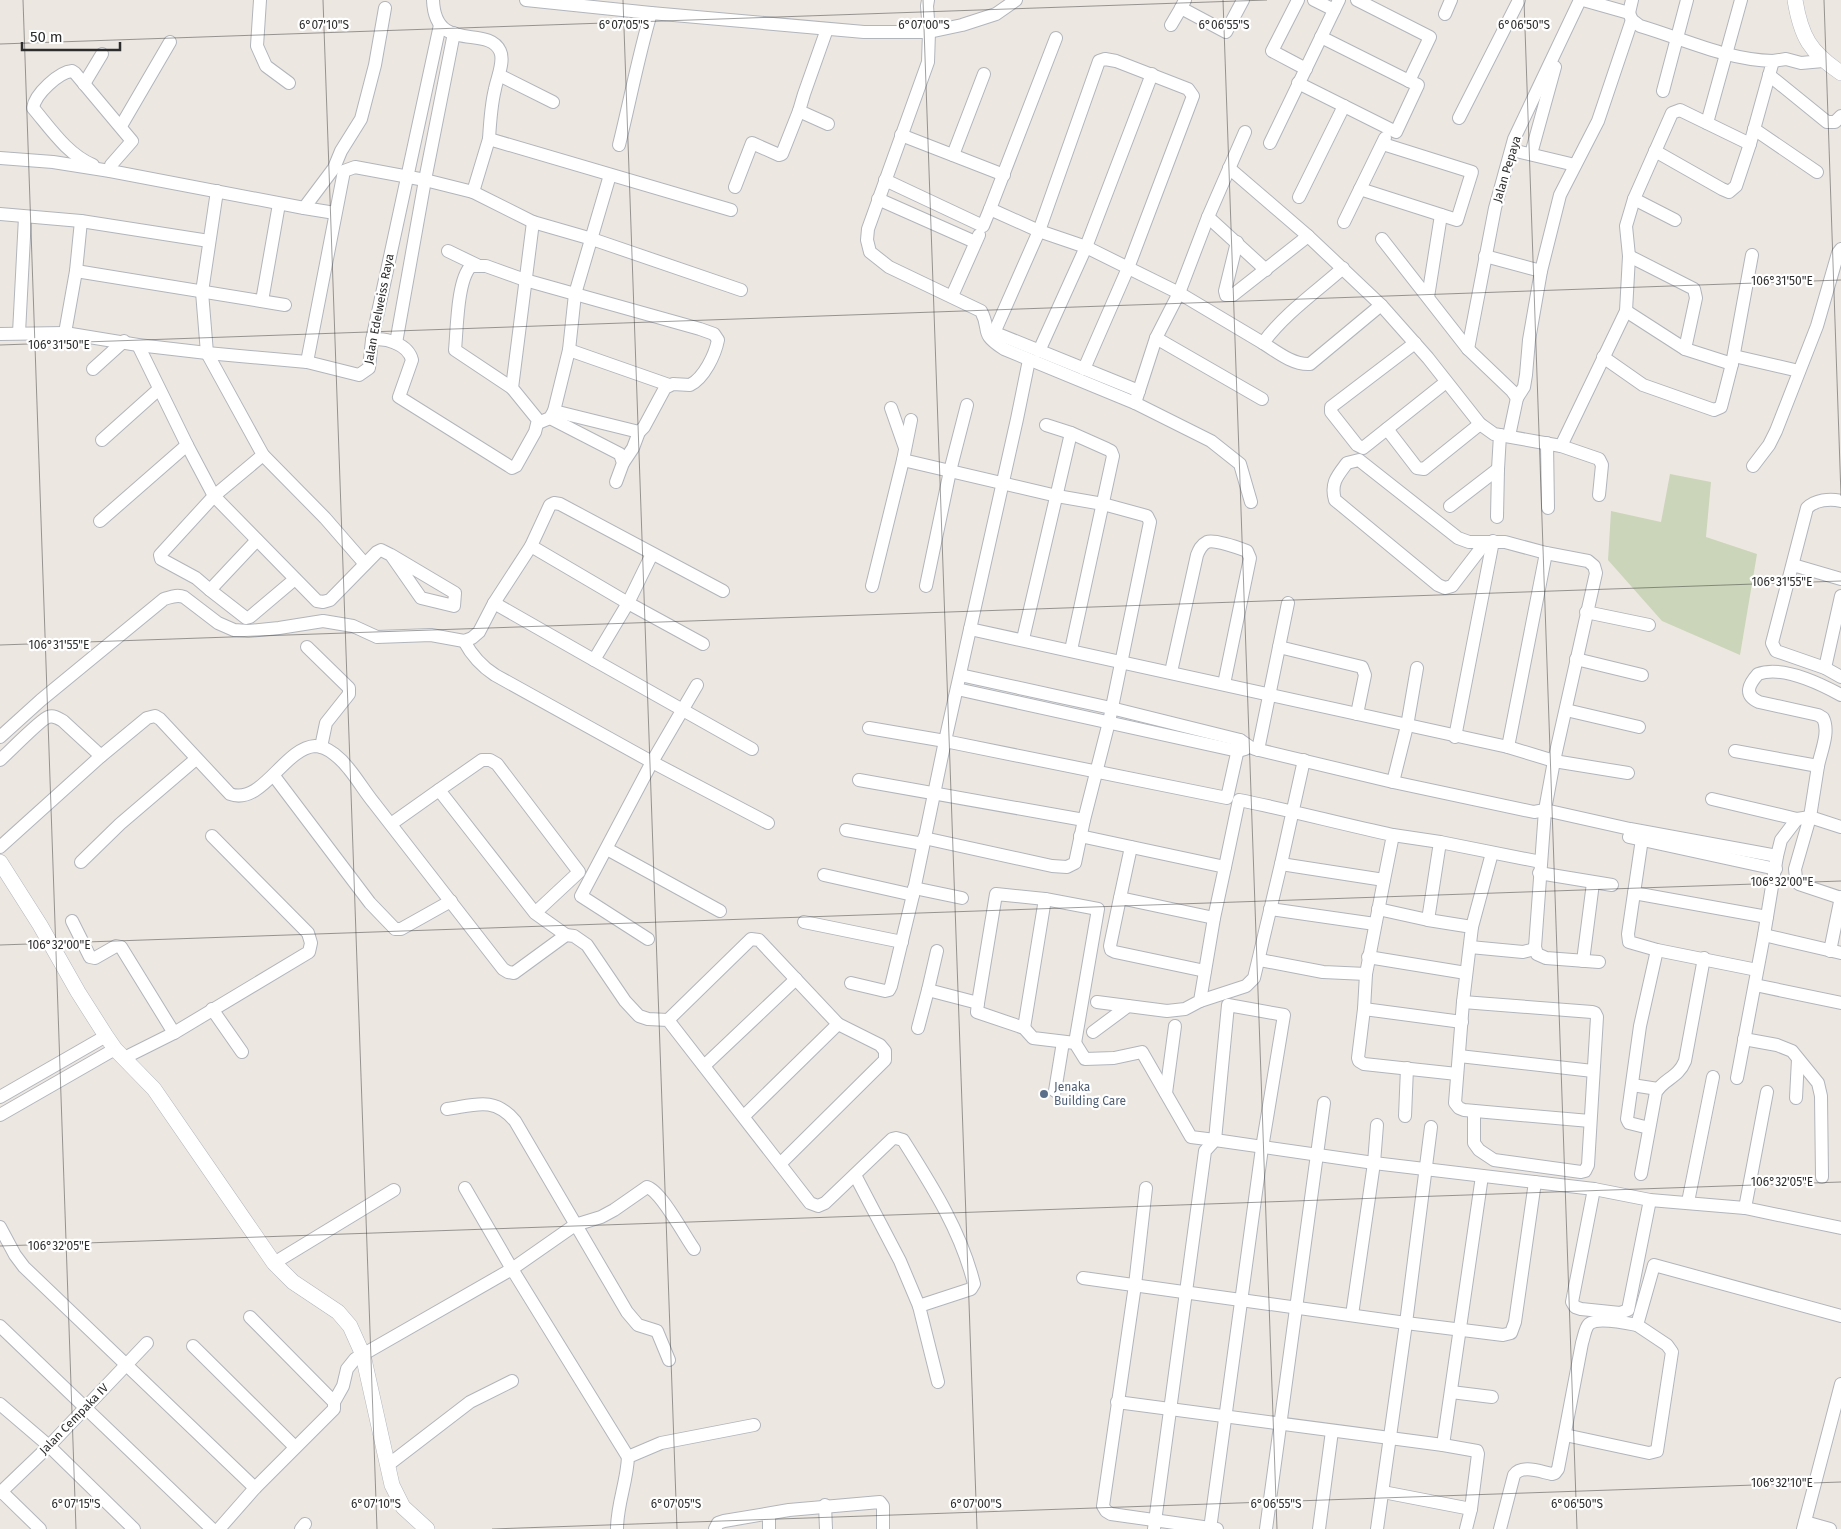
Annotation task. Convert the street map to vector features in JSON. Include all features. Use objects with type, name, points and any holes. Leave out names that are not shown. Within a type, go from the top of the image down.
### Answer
[{"type":"street","points":[[260,0],[257,46],[266,66],[288,83]]},
{"type":"street","points":[[434,0],[435,12],[440,25],[446,31],[484,40],[497,46],[501,53],[489,139],[473,192]]},
{"type":"street","points":[[526,0],[864,32],[929,32],[962,26],[996,14],[1016,0]]},
{"type":"street","points":[[928,0],[928,62],[868,229],[867,240],[870,252],[889,267],[982,311],[990,331],[1084,369],[1137,397],[1211,441],[1240,464],[1251,502]]},
{"type":"street","points":[[1171,25],[1183,4],[1226,32],[1243,0]]},
{"type":"street","points":[[1298,0],[1272,51],[1306,69]]},
{"type":"street","points":[[1270,142],[1337,5],[1314,0]]},
{"type":"street","points":[[1357,0],[1430,36],[1409,80]]},
{"type":"street","points":[[1445,14],[1451,0]]},
{"type":"street","points":[[1458,118],[1518,0]]},
{"type":"street","points":[[1582,0],[1630,17],[1640,26],[1726,54],[1756,60],[1773,61],[1786,59],[1801,63],[1823,61]]},
{"type":"street","name":"Jalan Pepaya","points":[[1468,349],[1495,208],[1514,139],[1582,0]]},
{"type":"street","points":[[1497,516],[1498,469],[1504,436],[1517,398],[1524,387],[1529,340],[1541,271],[1560,195],[1598,121],[1630,17],[1632,0]]},
{"type":"street","points":[[1664,91],[1687,0]]},
{"type":"street","points":[[1706,123],[1741,0]]},
{"type":"street","points":[[1795,0],[1806,40],[1823,61],[1841,73]]},
{"type":"street","points":[[304,208],[334,168],[341,151],[361,119],[375,65],[385,8]]},
{"type":"street","points":[[619,145],[639,54],[651,13]]},
{"type":"street","name":"Jalan Edelweiss Raya","points":[[0,334],[65,332],[138,345],[307,362],[359,375],[368,368],[372,340],[406,177],[440,25]]},
{"type":"street","points":[[735,187],[752,143],[779,155],[782,154],[800,111],[804,94],[827,29]]},
{"type":"street","points":[[1531,154],[1565,33]]},
{"type":"street","points":[[396,344],[425,180],[454,34]]},
{"type":"street","points":[[1298,83],[1396,132],[1418,85],[1321,37]]},
{"type":"street","points":[[952,296],[1004,175],[1056,38]]},
{"type":"street","points":[[121,126],[170,42]]},
{"type":"street","points":[[84,84],[102,54]]},
{"type":"street","points":[[1084,369],[1128,268],[1193,96],[1188,89],[1105,58],[1099,61],[1039,231],[987,335],[1004,350],[1137,397]]},
{"type":"street","points":[[1655,151],[1730,192],[1736,186],[1750,144],[1773,61]]},
{"type":"street","points":[[111,168],[132,141],[72,71],[65,72],[46,87],[34,103],[33,108],[60,140],[85,162],[96,166],[279,204],[335,213]]},
{"type":"street","points":[[953,155],[984,74]]},
{"type":"street","points":[[1039,351],[1086,247],[1152,74]]},
{"type":"street","points":[[499,75],[553,102]]},
{"type":"street","points":[[1769,75],[1828,122],[1835,122],[1841,116]]},
{"type":"street","points":[[1299,197],[1344,106]]},
{"type":"street","points":[[1561,446],[1626,311],[1629,256],[1626,226],[1634,199],[1672,113],[1680,110],[1750,144]]},
{"type":"street","points":[[800,111],[828,124]]},
{"type":"street","points":[[1344,222],[1390,129]]},
{"type":"street","points":[[1754,130],[1817,172]]},
{"type":"street","points":[[1137,397],[1156,338],[1179,293],[1208,217],[1245,132]]},
{"type":"street","points":[[901,135],[1004,175]]},
{"type":"street","points":[[489,139],[731,210]]},
{"type":"street","points":[[1360,189],[1457,220],[1472,172],[1383,144]]},
{"type":"street","points":[[1512,150],[1575,165]]},
{"type":"street","points":[[341,151],[355,167]]},
{"type":"street","points":[[0,158],[111,168]]},
{"type":"street","points":[[307,362],[344,171],[355,167],[425,180],[473,192],[534,222],[592,239],[741,290]]},
{"type":"street","points":[[1229,168],[1308,236],[1381,304],[1480,424],[1494,434],[1561,446],[1599,459],[1602,466],[1599,495]]},
{"type":"street","points":[[372,340],[385,339],[396,344],[410,355],[412,360],[399,397],[512,468],[519,464],[535,432],[547,417],[569,350],[575,294],[610,175]]},
{"type":"street","points":[[885,180],[983,226]]},
{"type":"street","points":[[217,191],[202,292],[207,353],[263,455],[325,518],[364,564]]},
{"type":"street","points":[[878,199],[975,242]]},
{"type":"street","points":[[1634,199],[1675,220]]},
{"type":"street","points":[[262,301],[279,204]]},
{"type":"street","points":[[990,209],[1039,231],[1086,247],[1179,293],[1264,343],[1283,357],[1303,364],[1310,364],[1381,304]]},
{"type":"street","points":[[0,214],[81,221],[209,241]]},
{"type":"street","points":[[1428,298],[1441,215]]},
{"type":"street","points":[[19,333],[25,217]]},
{"type":"street","points":[[1208,217],[1266,270]]},
{"type":"street","points":[[65,332],[76,271],[81,221]]},
{"type":"street","points":[[512,388],[534,222]]},
{"type":"street","points":[[1226,294],[1234,295],[1308,236]]},
{"type":"street","points":[[1382,239],[1468,349],[1517,398]]},
{"type":"street","points":[[1211,311],[1226,294],[1227,281],[1237,242]]},
{"type":"street","points":[[1753,466],[1776,431],[1817,326],[1838,253],[1841,249]]},
{"type":"street","points":[[448,251],[477,265]]},
{"type":"street","points":[[1603,357],[1643,385],[1714,410],[1721,407],[1733,360],[1752,255]]},
{"type":"street","points":[[1485,256],[1541,271]]},
{"type":"street","points":[[1629,256],[1694,289],[1696,298],[1686,349]]},
{"type":"street","points":[[569,350],[669,385],[690,385],[694,383],[705,369],[718,344],[717,337],[700,329],[525,280],[486,266],[471,266],[467,270],[459,304],[455,350],[512,388],[530,413],[536,417],[547,417],[639,432]]},
{"type":"street","points":[[1264,343],[1283,320],[1343,268]]},
{"type":"street","points":[[76,271],[285,305]]},
{"type":"street","points":[[1626,311],[1686,349],[1733,360],[1800,371]]},
{"type":"street","points":[[1156,338],[1262,399]]},
{"type":"street","points":[[93,369],[124,341]]},
{"type":"street","points":[[1415,343],[1331,407],[1331,412],[1356,445],[1363,448],[1446,382]]},
{"type":"street","points":[[138,345],[214,496],[316,601],[330,600],[364,564],[381,550],[391,555],[455,593],[454,606],[421,598],[391,555]]},
{"type":"street","points":[[851,983],[885,991],[891,986],[914,891],[933,794],[1029,360]]},
{"type":"street","points":[[616,482],[623,463],[633,448],[639,432],[644,427],[661,394],[669,385]]},
{"type":"street","points":[[102,440],[160,389]]},
{"type":"street","points":[[926,586],[950,471],[967,405]]},
{"type":"street","points":[[891,408],[904,455]]},
{"type":"street","points":[[547,417],[612,449],[622,456],[623,463]]},
{"type":"street","points":[[872,586],[911,420]]},
{"type":"street","points":[[1387,429],[1420,470],[1424,469],[1480,424]]},
{"type":"street","points":[[1046,425],[1071,432],[1111,451],[1113,456],[1071,650]]},
{"type":"street","points":[[1023,639],[1071,432]]},
{"type":"street","points":[[1548,443],[1548,508]]},
{"type":"street","points":[[100,521],[187,445]]},
{"type":"street","points":[[263,455],[214,496],[160,555],[161,559],[196,578],[246,618],[250,617],[295,579]]},
{"type":"street","points":[[846,830],[924,841],[1052,866],[1067,867],[1075,863],[1080,836],[1110,722],[1111,708],[1150,522],[1147,516],[1103,504],[1057,496],[950,471],[904,455]]},
{"type":"street","points":[[1489,542],[1452,586],[1445,588],[1438,585],[1335,500],[1332,492],[1334,480],[1347,462],[1359,460],[1458,538],[1468,542],[1489,542],[1505,542],[1546,553],[1588,561],[1594,566],[1596,573],[1541,813],[1535,947],[1537,954],[1546,958],[1599,962]]},
{"type":"street","points":[[1450,506],[1498,469]]},
{"type":"street","points":[[1841,501],[1819,501],[1807,508],[1772,646],[1776,651],[1825,668],[1841,677]]},
{"type":"street","points":[[0,737],[79,669],[164,599],[171,596],[184,596],[218,623],[234,630],[271,629],[323,621],[353,626],[378,637],[431,636],[464,641],[472,638],[479,632],[494,603],[531,546],[550,506],[554,503],[560,504],[723,591]]},
{"type":"street","points":[[210,590],[257,540]]},
{"type":"street","points":[[1171,672],[1197,555],[1200,547],[1205,542],[1212,541],[1247,551],[1250,558],[1224,684]]},
{"type":"street","points":[[1456,737],[1489,542]]},
{"type":"street","points":[[531,546],[628,603],[703,644]]},
{"type":"street","points":[[1508,747],[1546,553]]},
{"type":"street","points":[[594,660],[628,603],[652,554]]},
{"type":"street","points":[[1793,565],[1841,579]]},
{"type":"street","points":[[1825,668],[1841,596]]},
{"type":"street","points":[[494,603],[752,749]]},
{"type":"street","points":[[1200,1001],[1224,867],[1233,799],[1246,747],[1270,694],[1288,603]]},
{"type":"street","points":[[1586,612],[1649,625]]},
{"type":"street","points":[[970,629],[1023,639],[1456,737],[1508,747],[1554,761],[1628,773]]},
{"type":"street","points":[[464,641],[476,660],[495,675],[652,762],[768,823]]},
{"type":"street","points":[[306,647],[349,688],[349,694],[326,723],[322,747]]},
{"type":"street","points":[[1279,647],[1362,667],[1365,675],[1357,714]]},
{"type":"street","points":[[1576,659],[1642,675]]},
{"type":"street","points":[[1393,782],[1407,726],[1417,668]]},
{"type":"street","points":[[1764,935],[1835,952],[1841,898],[1799,884],[1796,878],[1796,869],[1810,817],[1825,734],[1826,725],[1823,718],[1818,715],[1752,700],[1748,694],[1749,687],[1758,674],[1770,671],[1804,678],[1841,695]]},
{"type":"street","points":[[960,674],[1111,708],[1246,747]]},
{"type":"street","points":[[648,939],[581,896],[652,762],[697,685]]},
{"type":"street","points":[[957,689],[1110,722],[1246,747],[1393,782],[1635,834],[1776,869]]},
{"type":"street","points":[[1566,710],[1639,726]]},
{"type":"street","points":[[0,760],[31,732],[39,722],[51,716],[63,721],[101,756]]},
{"type":"street","points":[[0,848],[101,756],[147,718],[152,716],[160,718],[230,794],[239,798],[247,796],[274,776],[298,752],[308,748],[322,747],[328,750],[349,768],[503,969],[508,972],[514,973],[566,935]]},
{"type":"street","points":[[869,728],[945,741],[1233,799],[1393,835],[1440,842],[1492,853],[1593,883],[1612,885]]},
{"type":"street","points":[[1734,751],[1818,766]]},
{"type":"street","points":[[81,862],[120,824],[196,759]]},
{"type":"street","points":[[391,824],[482,760],[490,760],[498,764],[579,872],[535,913]]},
{"type":"street","points":[[1097,1002],[1176,1011],[1246,986],[1254,978],[1260,960],[1304,760]]},
{"type":"street","points":[[274,776],[370,903],[395,928],[402,929],[451,901]]},
{"type":"street","points":[[859,780],[1084,820]]},
{"type":"street","points":[[439,790],[535,913],[566,935],[574,936],[588,945],[625,1001],[638,1016],[648,1019],[668,1020],[751,939],[759,940],[838,1024],[886,1051],[885,1060],[780,1164]]},
{"type":"street","points":[[1712,799],[1796,819],[1810,817],[1841,827]]},
{"type":"street","points":[[1738,1078],[1777,856],[1782,840],[1796,819]]},
{"type":"street","points":[[1635,834],[1777,856]]},
{"type":"street","points":[[1635,834],[1634,893],[1628,934],[1629,942],[1657,950],[1757,970]]},
{"type":"street","points":[[1393,835],[1368,958],[1358,1055],[1359,1061],[1364,1064],[1457,1074]]},
{"type":"street","points":[[1,1112],[120,1054],[174,1033],[309,952],[311,943],[308,934],[212,836]]},
{"type":"street","points":[[1080,836],[1224,867]]},
{"type":"street","points":[[1428,920],[1440,842]]},
{"type":"street","points":[[1131,847],[1110,946],[1111,950],[1206,971]]},
{"type":"street","points":[[607,849],[720,911]]},
{"type":"street","points":[[1492,853],[1472,927],[1463,1002],[1455,1103],[1461,1110],[1590,1121]]},
{"type":"street","points":[[0,862],[106,1036],[120,1054],[154,1089],[274,1263],[293,1282],[332,1308],[350,1326],[364,1356],[392,1485],[400,1502],[427,1529]]},
{"type":"street","points":[[1281,864],[1384,880]]},
{"type":"street","points":[[824,875],[962,898]]},
{"type":"street","points":[[1584,961],[1593,883]]},
{"type":"street","points":[[1634,893],[1767,917]]},
{"type":"street","points":[[1055,1091],[1069,1043],[1098,908],[1045,899],[996,894],[977,1012],[1024,1028],[1033,1038],[1069,1043],[1084,1059],[1114,1058],[1142,1052],[1191,1137],[1374,1163],[1594,1189],[1650,1200],[1745,1208],[1841,1228]]},
{"type":"street","points":[[1120,898],[1214,918]]},
{"type":"street","points":[[1024,1028],[1045,899]]},
{"type":"street","points":[[1270,909],[1375,924]]},
{"type":"street","points":[[1378,909],[1472,927]]},
{"type":"street","points":[[72,921],[90,957],[96,958],[116,946],[121,947],[174,1033]]},
{"type":"street","points":[[804,922],[902,942]]},
{"type":"street","points":[[1470,947],[1523,952],[1532,950],[1535,947]]},
{"type":"street","points":[[1649,1128],[1629,1123],[1628,1121],[1640,1026],[1657,950]]},
{"type":"street","points":[[918,1028],[937,951]]},
{"type":"street","points":[[1368,958],[1466,973]]},
{"type":"street","points":[[1641,1174],[1658,1089],[1663,1083],[1679,1072],[1686,1061],[1704,958]]},
{"type":"street","points":[[1260,960],[1323,972],[1366,974]]},
{"type":"street","points":[[704,1066],[796,979]]},
{"type":"street","points":[[1755,985],[1841,1003]]},
{"type":"street","points":[[928,990],[978,1003]]},
{"type":"street","points":[[1463,1002],[1595,1013],[1597,1017],[1587,1168],[1585,1171],[1494,1160],[1479,1150],[1474,1143],[1474,1111]]},
{"type":"street","points":[[1146,1188],[1135,1285],[1103,1506],[1111,1514],[1154,1525],[1213,1529],[1226,1416],[1262,1148],[1284,1015],[1228,1005],[1216,1140],[1205,1151],[1154,1525]]},
{"type":"street","points":[[1094,1032],[1128,1006]]},
{"type":"street","points":[[212,1009],[242,1052]]},
{"type":"street","points":[[1364,1009],[1462,1022]]},
{"type":"street","points":[[668,1020],[815,1206],[825,1203],[893,1138],[902,1139],[943,1204],[955,1230],[974,1284],[971,1290],[919,1306]]},
{"type":"street","points":[[744,1116],[838,1024]]},
{"type":"street","points":[[1166,1093],[1175,1026]]},
{"type":"street","points":[[0,1096],[106,1036]]},
{"type":"street","points":[[1744,1039],[1777,1045],[1792,1051],[1820,1088],[1822,1177]]},
{"type":"street","points":[[1459,1056],[1593,1071]]},
{"type":"street","points":[[1796,1098],[1798,1059]]},
{"type":"street","points":[[1405,1116],[1407,1068]]},
{"type":"street","points":[[1688,1202],[1713,1077]]},
{"type":"street","points":[[1632,1085],[1658,1089]]},
{"type":"street","points":[[1745,1208],[1767,1092]]},
{"type":"street","points":[[447,1109],[490,1104],[499,1107],[508,1114],[634,1321],[638,1325],[654,1329],[658,1332],[669,1360]]},
{"type":"street","points":[[1266,1529],[1324,1104]]},
{"type":"street","points":[[1352,1315],[1374,1163],[1377,1125]]},
{"type":"street","points":[[1377,1529],[1431,1127]]},
{"type":"street","points":[[854,1175],[900,1261],[919,1306],[938,1382]]},
{"type":"street","points":[[1443,1445],[1482,1176]]},
{"type":"street","points":[[1084,1278],[1406,1323],[1503,1335],[1510,1334],[1513,1329],[1535,1182]]},
{"type":"street","points":[[334,1402],[343,1386],[347,1369],[355,1360],[512,1269],[575,1225],[614,1210],[647,1187],[653,1189],[662,1199],[694,1249]]},
{"type":"street","points":[[465,1188],[512,1269],[628,1457],[626,1480],[618,1509],[617,1529]]},
{"type":"street","points":[[1594,1189],[1572,1302],[1575,1307],[1581,1309],[1620,1313],[1628,1310],[1650,1200]]},
{"type":"street","points":[[274,1263],[394,1190]]},
{"type":"street","points":[[0,1227],[15,1255],[24,1266],[255,1488]]},
{"type":"street","points":[[1637,1325],[1654,1265],[1841,1316]]},
{"type":"street","points":[[219,1529],[255,1488],[335,1407],[334,1402],[250,1317]]},
{"type":"street","points":[[1500,1529],[1514,1475],[1517,1471],[1523,1469],[1552,1474],[1555,1473],[1560,1462],[1582,1342],[1587,1326],[1599,1320],[1637,1325],[1667,1345],[1672,1352],[1657,1451],[1649,1453],[1565,1435]]},
{"type":"street","points":[[0,1326],[212,1529]]},
{"type":"street","name":"Jalan Cempaka IV","points":[[1,1492],[147,1343]]},
{"type":"street","points":[[194,1346],[295,1447]]},
{"type":"street","points":[[388,1465],[470,1402],[512,1381]]},
{"type":"street","points":[[1830,1529],[1804,1526],[1841,1384]]},
{"type":"street","points":[[1451,1392],[1492,1397]]},
{"type":"street","points":[[1117,1402],[1477,1451],[1471,1509],[1466,1529]]},
{"type":"street","points":[[0,1405],[48,1446],[134,1529]]},
{"type":"street","points":[[628,1457],[662,1444],[754,1425]]},
{"type":"street","points":[[1318,1529],[1332,1431]]},
{"type":"street","points":[[1,1492],[40,1529]]},
{"type":"street","points":[[1383,1492],[1471,1509]]},
{"type":"street","points":[[715,1529],[718,1524],[724,1521],[789,1510],[826,1505],[880,1502],[883,1506],[884,1529]]},
{"type":"street","points":[[826,1505],[826,1529]]},
{"type":"street","points":[[768,1514],[769,1529]]},
{"type":"green space","points":[[1670,474],[1711,482],[1706,537],[1757,554],[1740,655],[1662,621],[1608,560],[1611,511],[1661,522]]},
{"type":"place","name":"Jenaka Building Care","points":[[1044,1094]]}]
